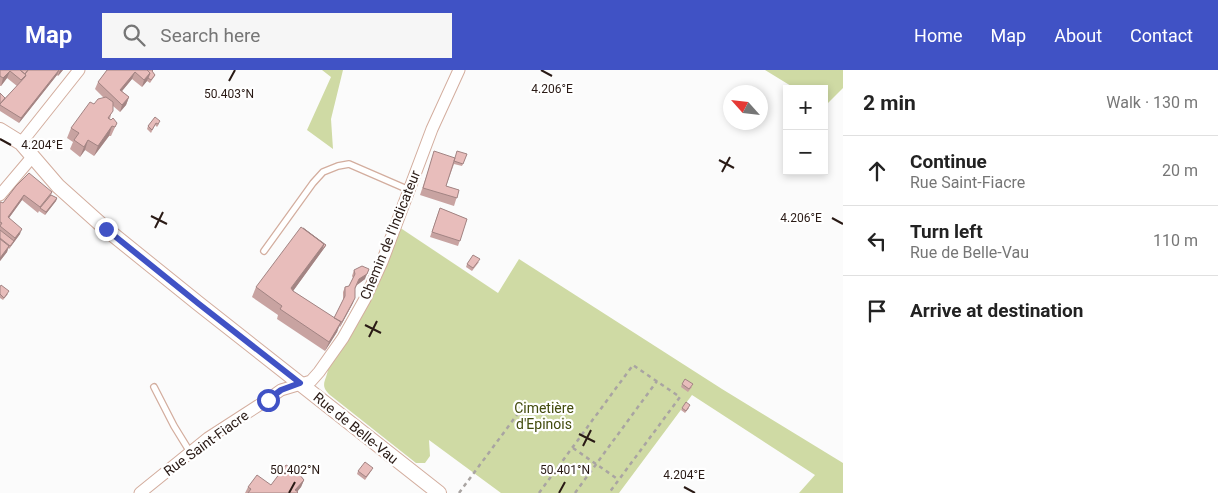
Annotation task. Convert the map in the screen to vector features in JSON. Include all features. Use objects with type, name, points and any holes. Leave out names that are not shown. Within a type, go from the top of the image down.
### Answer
[{"type":"street","points":[[21,143],[79,70]]},
{"type":"street","name":"Chemin de l'Indicateur","points":[[300,383],[312,381],[343,338],[365,300],[382,262],[432,129],[459,70]]},
{"type":"street","name":"Rue de Belle-Vau","points":[[0,130],[21,143],[44,172],[106,229],[439,493]]},
{"type":"street","points":[[0,195],[33,156]]},
{"type":"street","name":"Rue Saint-Fiacre","points":[[140,493],[190,452],[281,390],[300,383]]},
{"type":"lane","points":[[264,251],[323,172],[349,164],[409,190]]},
{"type":"lane","points":[[154,387],[190,452]]},
{"type":"path","points":[[539,493],[633,365],[680,397],[609,493]]},
{"type":"path","points":[[575,493],[657,381]]},
{"type":"path","points":[[459,493],[525,404]]},
{"type":"path","points":[[573,448],[618,480]]},
{"type":"green space","points":[[322,70],[343,70],[331,119],[333,149],[307,130],[331,77]]},
{"type":"green space","points":[[765,70],[843,70],[843,88],[828,103],[828,85],[789,85]]},
{"type":"green space","name":"Cimetière d'Epinois","points":[[399,227],[498,293],[519,259],[722,389],[843,463],[843,493],[799,493],[815,475],[692,395],[619,493],[501,493],[429,440],[430,456],[425,463],[416,463],[330,395],[324,385],[328,367]]},
{"type":"building","points":[[0,70],[20,70],[26,75],[21,80],[10,71],[3,78],[0,76]]},
{"type":"building","points":[[20,70],[28,70],[25,74]]},
{"type":"building","points":[[28,70],[59,70],[21,118],[0,104],[25,77]]},
{"type":"building","points":[[107,70],[147,70],[150,73],[144,80],[135,72],[120,90],[129,97],[122,105],[98,82]]},
{"type":"building","points":[[147,70],[153,70],[155,75],[151,80],[148,78],[150,73]]},
{"type":"building","points":[[0,93],[5,98],[0,104]]},
{"type":"building","points":[[106,97],[113,102],[113,111],[108,118],[111,120],[113,118],[117,123],[115,127],[112,126],[98,146],[88,140],[84,147],[74,140],[79,133],[71,128],[90,102],[94,104],[98,99]]},
{"type":"building","points":[[155,117],[160,121],[158,124],[156,123],[152,130],[148,126]]},
{"type":"building","points":[[434,151],[455,158],[446,186],[459,190],[457,198],[423,188]]},
{"type":"building","points":[[457,151],[467,154],[463,164],[454,161]]},
{"type":"building","points":[[29,173],[52,192],[40,207],[24,195],[8,217],[22,229],[15,238],[0,226],[2,223],[0,222],[0,202],[3,203]]},
{"type":"building","points":[[51,195],[57,198],[46,212],[40,208]]},
{"type":"building","points":[[440,208],[467,219],[460,241],[432,232]]},
{"type":"building","points":[[301,227],[324,244],[291,288],[341,322],[329,342],[280,309],[282,306],[256,287]]},
{"type":"building","points":[[0,230],[14,241],[10,246],[0,238]]},
{"type":"building","points":[[0,239],[9,246],[0,258]]},
{"type":"building","points":[[473,255],[480,259],[473,268],[467,264]]},
{"type":"building","points":[[362,266],[369,269],[367,274],[359,279],[355,288],[355,298],[342,322],[334,318],[345,296],[345,287],[349,286],[355,274],[354,270]]},
{"type":"building","points":[[1,285],[9,291],[4,298],[0,294]]},
{"type":"building","points":[[685,379],[693,384],[689,389],[682,384]]},
{"type":"building","points":[[686,402],[690,405],[686,411],[682,408]]},
{"type":"building","points":[[365,462],[373,468],[366,477],[358,471]]},
{"type":"building","points":[[286,465],[292,468],[295,465],[299,466],[302,470],[299,474],[304,480],[295,490],[297,493],[248,493],[251,489],[248,487],[257,475],[271,485]]},
{"type":"route","points":[[106,229],[300,383],[281,390],[268,400]]}]
